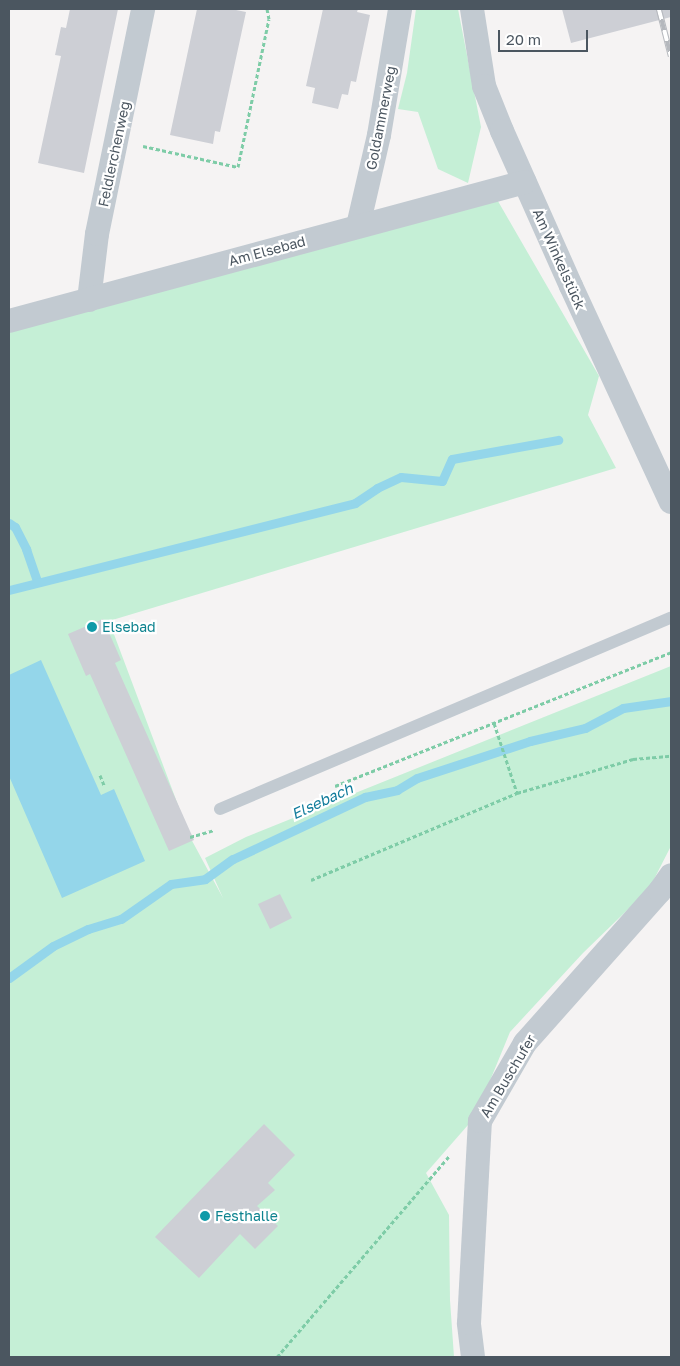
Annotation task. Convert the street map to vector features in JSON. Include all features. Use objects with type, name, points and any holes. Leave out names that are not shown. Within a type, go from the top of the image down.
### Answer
[{"type":"street","name":"Feldlerchenweg","points":[[89,300],[97,234],[143,9]]},
{"type":"street","name":"Goldammerweg","points":[[358,226],[379,135],[400,9]]},
{"type":"street","name":"Am Winkelstück","points":[[472,9],[484,86],[525,182],[671,502]]},
{"type":"street","name":"Am Elsebad","points":[[9,321],[525,182]]},
{"type":"street","name":"Am Buschufer","points":[[473,1357],[468,1323],[480,1121],[525,1043],[660,891],[671,875]]},
{"type":"lane","points":[[220,809],[671,618]]},
{"type":"path","points":[[117,140],[238,167],[270,19],[267,9]]},
{"type":"path","points":[[332,788],[671,652]]},
{"type":"path","points":[[494,723],[518,793]]},
{"type":"path","points":[[311,880],[518,793],[633,759],[671,756]]},
{"type":"path","points":[[100,775],[104,785]]},
{"type":"path","points":[[190,838],[222,828]]},
{"type":"path","points":[[277,1357],[480,1121]]},
{"type":"green space","points":[[416,9],[458,9],[481,127],[468,183],[438,169],[418,112],[398,109],[407,73]]},
{"type":"green space","points":[[495,196],[599,376],[588,415],[616,468],[109,621],[190,837],[223,898],[205,858],[246,837],[671,666],[671,846],[649,889],[583,953],[510,1032],[475,1117],[426,1173],[449,1215],[450,1300],[454,1357],[9,1357],[9,332]]},
{"type":"water","points":[[41,660],[101,795],[114,789],[145,861],[62,898],[9,776],[9,675]]},
{"type":"building","points":[[70,9],[118,9],[84,173],[38,163],[61,56],[55,55],[61,27],[66,28]]},
{"type":"building","points":[[197,9],[231,9],[246,12],[220,132],[215,131],[213,144],[170,135]]},
{"type":"building","points":[[323,9],[358,9],[357,12],[370,15],[356,82],[351,81],[348,95],[342,94],[338,109],[312,103],[315,88],[306,86]]},
{"type":"building","points":[[562,9],[670,9],[671,17],[571,43]]},
{"type":"building","points":[[103,619],[121,660],[115,663],[194,840],[169,851],[90,674],[86,676],[68,634]]},
{"type":"building","points":[[280,894],[292,918],[270,929],[258,904]]},
{"type":"building","points":[[264,1124],[295,1155],[268,1183],[275,1190],[257,1206],[278,1226],[255,1249],[240,1234],[199,1278],[155,1237]]},
{"type":"waterway","points":[[9,590],[355,503],[377,488],[401,477],[442,481],[452,459],[558,440]]},
{"type":"waterway","points":[[9,523],[15,527],[26,549],[37,581]]},
{"type":"waterway","name":"Elsebach","points":[[9,978],[53,946],[88,929],[121,919],[171,884],[205,879],[233,859],[365,797],[397,790],[417,778],[530,741],[585,728],[623,708],[671,701]]},
{"type":"railway","points":[[659,9],[671,56]]},
{"type":"place","name":"Elsebad","points":[[92,627]]},
{"type":"place","name":"Festhalle","points":[[205,1216]]}]
